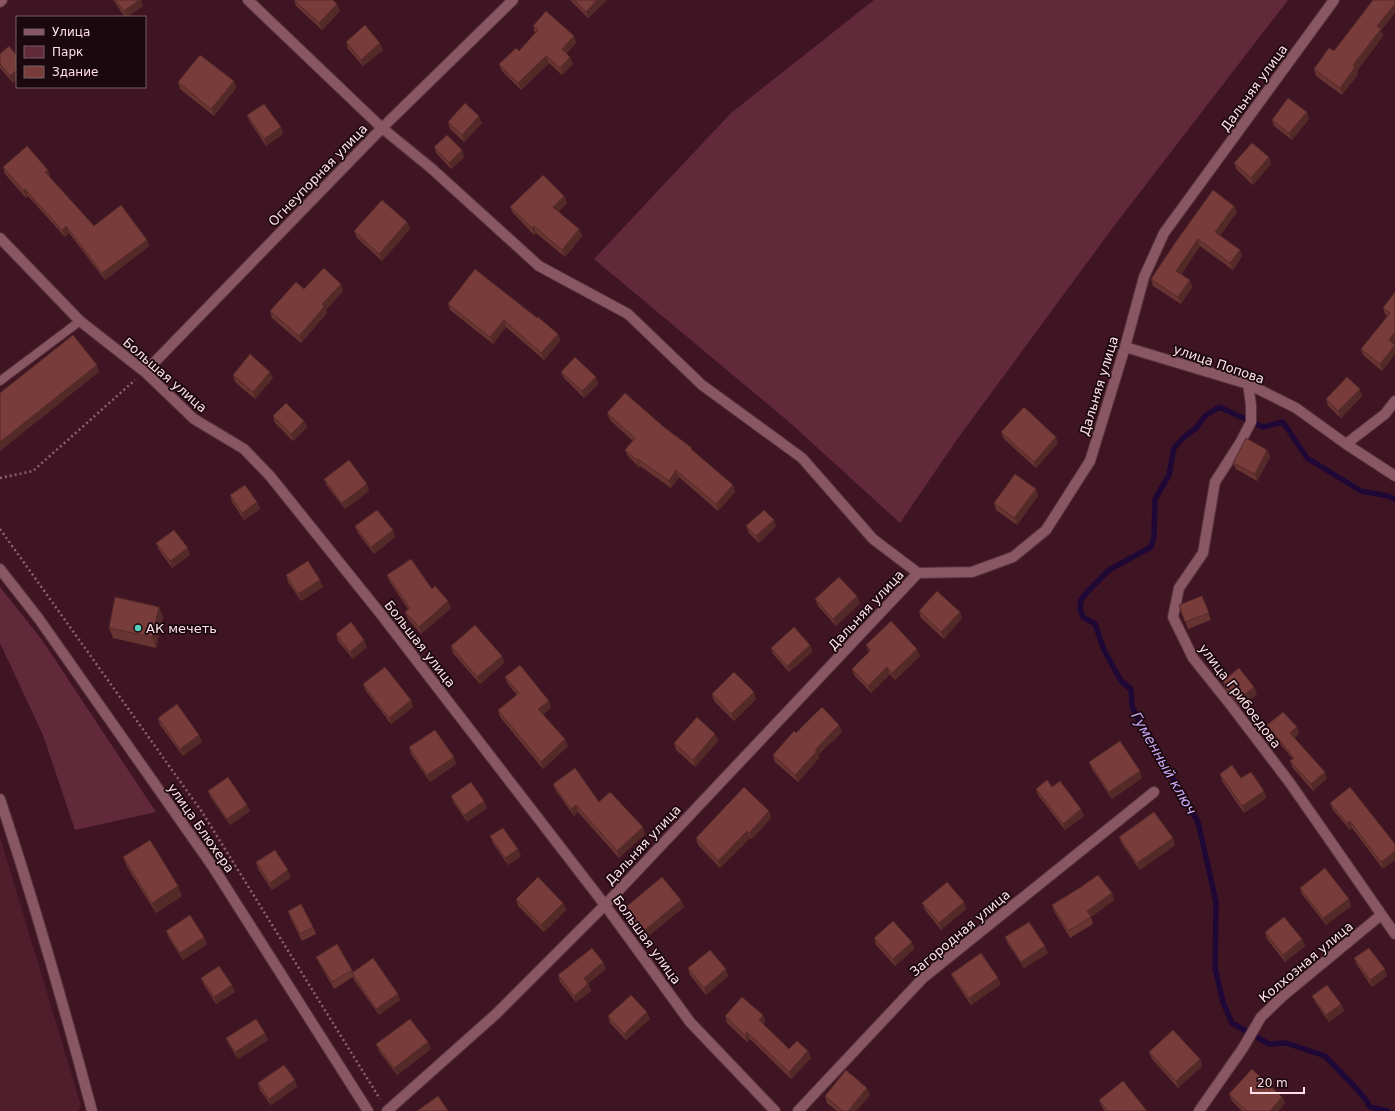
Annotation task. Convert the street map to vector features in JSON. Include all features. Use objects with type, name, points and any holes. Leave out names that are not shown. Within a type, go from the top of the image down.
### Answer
[{"type":"street","points":[[248,0],[382,128],[431,168],[539,266],[628,314],[702,385],[802,458],[873,539],[918,573]]},
{"type":"street","name":"Огнеупорная улица","points":[[145,372],[382,128],[513,0]]},
{"type":"street","name":"Дальняя улица","points":[[387,1111],[496,1014],[605,905],[918,573],[972,572],[1013,557],[1046,530],[1090,461],[1125,347],[1144,277],[1164,233],[1334,0]]},
{"type":"street","name":"Большая улица","points":[[0,238],[80,321],[145,372],[194,419],[244,449],[270,476],[380,613],[605,905],[690,1022],[776,1111]]},
{"type":"street","name":"улица Попова","points":[[1125,347],[1248,384],[1296,408],[1346,444],[1395,476]]},
{"type":"street","name":"улица Грибоедова","points":[[1248,384],[1251,405],[1251,422],[1240,443],[1215,482],[1203,553],[1179,588],[1173,617],[1193,658],[1290,783],[1381,916],[1395,934]]},
{"type":"street","points":[[1346,444],[1385,414],[1395,401]]},
{"type":"street","name":"улица Блюхера","points":[[0,569],[40,619],[213,867],[368,1111]]},
{"type":"street","name":"Загородная улица","points":[[798,1111],[923,978],[1154,792]]},
{"type":"street","points":[[0,799],[16,846],[92,1111]]},
{"type":"street","name":"Колхозная улица","points":[[1199,1111],[1243,1048],[1261,1017],[1283,996],[1381,916]]},
{"type":"lane","points":[[0,381],[80,321]]},
{"type":"path","points":[[0,478],[33,471],[145,372]]},
{"type":"path","points":[[0,529],[202,812],[387,1111]]},
{"type":"shaded area","points":[[0,837],[81,1106],[78,1111],[0,1111]]},
{"type":"green space","points":[[874,0],[1288,0],[1114,226],[958,438],[900,523],[788,421],[594,259],[731,113]]},
{"type":"green space","points":[[0,587],[42,640],[156,812],[75,830],[43,735],[0,643]]},
{"type":"building","points":[[115,0],[139,0],[124,11]]},
{"type":"building","points":[[294,0],[333,0],[337,4],[319,23]]},
{"type":"building","points":[[574,0],[597,0],[586,12]]},
{"type":"building","points":[[1373,0],[1395,0],[1395,4],[1377,26],[1381,29],[1353,65],[1355,67],[1340,88],[1314,69],[1329,48],[1334,51]]},
{"type":"building","points":[[546,11],[574,36],[562,49],[570,57],[560,68],[546,56],[518,83],[499,64],[516,48],[519,51],[538,30],[533,26]]},
{"type":"building","points":[[365,25],[380,43],[361,60],[346,42]]},
{"type":"building","points":[[9,46],[16,55],[16,71],[10,76],[0,64],[0,54]]},
{"type":"building","points":[[200,55],[234,81],[211,109],[178,82]]},
{"type":"building","points":[[1288,98],[1307,112],[1289,133],[1272,120]]},
{"type":"building","points":[[465,103],[479,116],[462,135],[448,122]]},
{"type":"building","points":[[264,104],[281,127],[264,139],[247,115]]},
{"type":"building","points":[[447,135],[462,150],[449,163],[434,147]]},
{"type":"building","points":[[1252,143],[1269,157],[1251,178],[1234,163]]},
{"type":"building","points":[[27,146],[48,170],[45,172],[94,226],[121,205],[147,240],[102,273],[66,226],[62,230],[3,167]]},
{"type":"building","points":[[543,175],[564,196],[553,207],[579,229],[562,250],[534,226],[532,228],[510,207]]},
{"type":"building","points":[[1213,190],[1234,206],[1215,232],[1240,250],[1230,263],[1198,239],[1176,271],[1190,280],[1178,297],[1151,279]]},
{"type":"building","points":[[382,200],[407,222],[379,254],[354,231]]},
{"type":"building","points":[[324,268],[341,284],[322,304],[324,307],[299,336],[270,311],[296,282],[304,289]]},
{"type":"building","points":[[475,269],[558,334],[541,353],[504,320],[490,337],[448,304]]},
{"type":"building","points":[[1395,292],[1395,332],[1389,340],[1395,345],[1380,364],[1361,349],[1390,313],[1383,308]]},
{"type":"building","points":[[73,335],[97,365],[0,442],[0,393]]},
{"type":"building","points":[[250,354],[270,372],[253,392],[233,375]]},
{"type":"building","points":[[575,357],[596,377],[582,391],[561,372]]},
{"type":"building","points":[[1347,377],[1360,389],[1338,411],[1326,399]]},
{"type":"building","points":[[625,393],[665,428],[692,448],[691,449],[733,485],[716,504],[676,470],[669,481],[638,459],[637,460],[625,450],[635,438],[607,413]]},
{"type":"building","points":[[286,403],[304,421],[291,434],[273,416]]},
{"type":"building","points":[[1024,407],[1056,437],[1034,462],[1001,432]]},
{"type":"building","points":[[1246,438],[1267,450],[1255,474],[1233,463]]},
{"type":"building","points":[[349,460],[367,484],[342,503],[324,479]]},
{"type":"building","points":[[1015,474],[1036,489],[1014,518],[994,503]]},
{"type":"building","points":[[245,485],[257,502],[242,513],[230,495]]},
{"type":"building","points":[[377,510],[393,530],[371,547],[355,526]]},
{"type":"building","points":[[764,510],[774,520],[756,536],[746,526]]},
{"type":"building","points":[[174,530],[188,548],[170,561],[156,543]]},
{"type":"building","points":[[411,559],[432,589],[435,586],[448,601],[419,627],[405,612],[410,608],[387,575]]},
{"type":"building","points":[[308,561],[320,580],[298,594],[286,575]]},
{"type":"building","points":[[839,577],[857,596],[833,619],[815,599]]},
{"type":"building","points":[[937,591],[960,612],[941,632],[919,611]]},
{"type":"building","points":[[1202,596],[1209,613],[1185,622],[1179,605]]},
{"type":"building","name":"АК мечеть","points":[[115,597],[159,607],[152,637],[109,628]]},
{"type":"building","points":[[891,621],[917,649],[892,673],[887,667],[868,686],[852,669],[871,650],[866,645]]},
{"type":"building","points":[[351,622],[364,640],[350,652],[336,634]]},
{"type":"building","points":[[475,625],[502,656],[477,677],[451,646]]},
{"type":"building","points":[[794,627],[810,645],[787,666],[771,648]]},
{"type":"building","points":[[520,665],[549,701],[538,709],[565,739],[541,762],[498,710],[519,693],[505,677]]},
{"type":"building","points":[[385,667],[411,700],[389,718],[363,684]]},
{"type":"building","points":[[1239,668],[1254,687],[1238,700],[1223,681]]},
{"type":"building","points":[[734,672],[754,692],[731,714],[712,694]]},
{"type":"building","points":[[177,704],[199,735],[180,749],[158,718]]},
{"type":"building","points":[[822,707],[839,725],[815,750],[817,751],[795,775],[773,755],[794,731],[796,733]]},
{"type":"building","points":[[1283,712],[1297,727],[1290,733],[1325,772],[1311,784],[1290,761],[1294,758],[1267,725]]},
{"type":"building","points":[[697,717],[715,734],[693,760],[674,743]]},
{"type":"building","points":[[435,730],[454,757],[427,775],[409,747]]},
{"type":"building","points":[[1120,741],[1140,771],[1109,792],[1089,762]]},
{"type":"building","points":[[1232,765],[1241,778],[1251,772],[1264,791],[1242,806],[1220,774]]},
{"type":"building","points":[[575,768],[599,802],[610,792],[643,827],[617,851],[576,805],[571,809],[553,784]]},
{"type":"building","points":[[228,777],[247,805],[227,819],[208,791]]},
{"type":"building","points":[[1047,780],[1052,787],[1060,781],[1081,809],[1063,824],[1036,789]]},
{"type":"building","points":[[471,782],[484,801],[464,815],[451,796]]},
{"type":"building","points":[[744,787],[769,811],[749,833],[747,831],[718,861],[696,838]]},
{"type":"building","points":[[1350,787],[1395,844],[1395,851],[1381,862],[1350,821],[1347,823],[1330,803]]},
{"type":"building","points":[[1154,812],[1173,838],[1137,863],[1119,837]]},
{"type":"building","points":[[503,828],[518,849],[505,858],[490,836]]},
{"type":"building","points":[[150,840],[178,886],[152,903],[123,857]]},
{"type":"building","points":[[275,850],[288,870],[270,883],[256,862]]},
{"type":"building","points":[[1325,868],[1349,899],[1323,918],[1300,888]]},
{"type":"building","points":[[1098,875],[1112,893],[1087,911],[1091,917],[1068,931],[1052,905]]},
{"type":"building","points":[[538,877],[563,903],[541,925],[516,899]]},
{"type":"building","points":[[662,877],[681,900],[645,930],[626,907]]},
{"type":"building","points":[[947,882],[964,902],[939,923],[922,903]]},
{"type":"building","points":[[301,904],[313,927],[300,934],[288,911]]},
{"type":"building","points":[[190,915],[204,937],[180,953],[166,931]]},
{"type":"building","points":[[1284,917],[1302,939],[1283,955],[1265,932]]},
{"type":"building","points":[[893,921],[912,942],[893,959],[874,938]]},
{"type":"building","points":[[1029,922],[1045,946],[1021,962],[1005,937]]},
{"type":"building","points":[[337,944],[352,970],[332,982],[316,957]]},
{"type":"building","points":[[592,948],[603,962],[584,978],[588,984],[574,996],[558,975]]},
{"type":"building","points":[[1369,948],[1385,969],[1370,980],[1354,958]]},
{"type":"building","points":[[710,950],[726,969],[704,988],[688,968]]},
{"type":"building","points":[[981,953],[998,978],[969,998],[951,974]]},
{"type":"building","points":[[373,958],[398,994],[376,1009],[352,973]]},
{"type":"building","points":[[219,966],[232,985],[214,997],[201,978]]},
{"type":"building","points":[[1327,985],[1341,1004],[1326,1015],[1312,996]]},
{"type":"building","points":[[631,995],[647,1012],[624,1034],[608,1016]]},
{"type":"building","points":[[742,997],[763,1015],[759,1020],[789,1049],[797,1041],[808,1051],[789,1072],[747,1032],[745,1035],[725,1016]]},
{"type":"building","points":[[256,1019],[265,1033],[235,1052],[226,1038]]},
{"type":"building","points":[[410,1019],[428,1042],[394,1068],[376,1044]]},
{"type":"building","points":[[1173,1030],[1200,1059],[1176,1081],[1149,1052]]},
{"type":"building","points":[[284,1065],[295,1080],[269,1099],[258,1083]]},
{"type":"building","points":[[1252,1069],[1282,1097],[1270,1111],[1247,1111],[1229,1094]]},
{"type":"building","points":[[846,1070],[867,1088],[848,1111],[843,1111],[825,1096]]},
{"type":"building","points":[[1123,1081],[1147,1111],[1108,1111],[1099,1100]]},
{"type":"building","points":[[438,1096],[448,1111],[417,1111]]},
{"type":"waterway","name":"Гуменный ключ","points":[[1388,1111],[1370,1107],[1354,1086],[1325,1056],[1286,1043],[1269,1044],[1232,1023],[1223,1002],[1215,968],[1216,902],[1198,822],[1157,751],[1151,737],[1141,727],[1132,706],[1131,689],[1121,681],[1104,650],[1095,624],[1083,617],[1080,609],[1081,600],[1109,570],[1151,547],[1154,537],[1155,499],[1169,475],[1174,448],[1183,438],[1197,427],[1205,416],[1219,407],[1263,427],[1283,422],[1307,458],[1361,491],[1388,496],[1395,499]]},
{"type":"place","name":"АК мечеть","points":[[138,628]]}]
